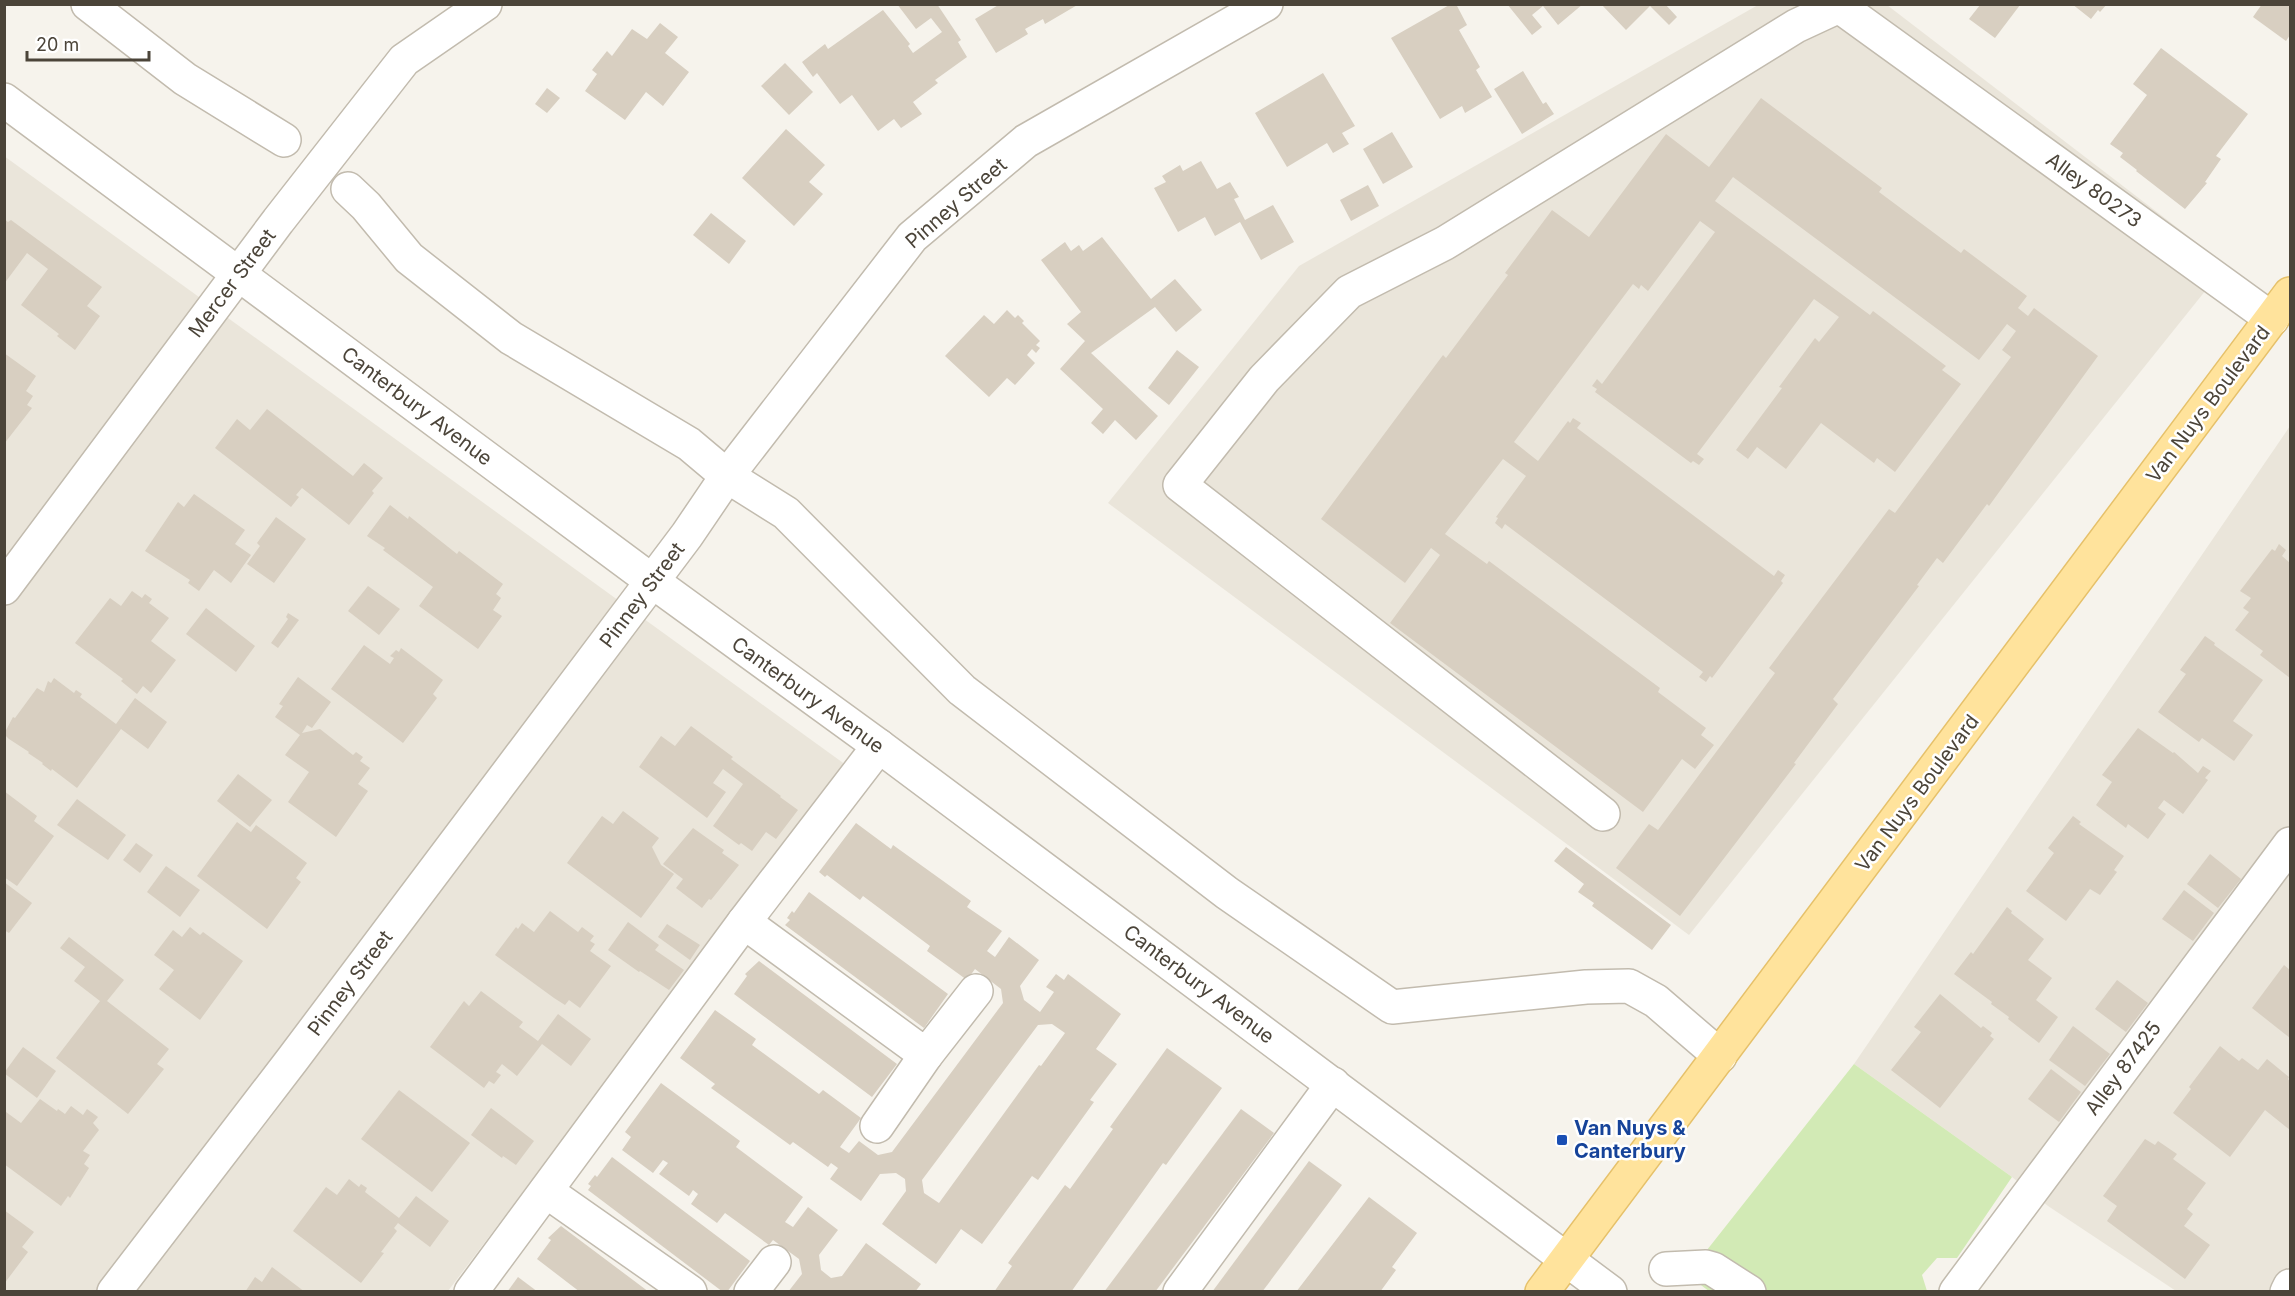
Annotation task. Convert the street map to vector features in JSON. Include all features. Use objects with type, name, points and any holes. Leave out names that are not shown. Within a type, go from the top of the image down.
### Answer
[{"type":"main road","name":"Van Nuys Boulevard","points":[[1542,1292],[2281,306]]},
{"type":"street","points":[[88,4],[185,79],[284,140]]},
{"type":"street","name":"Mercer Street","points":[[4,588],[278,221],[404,60],[484,4]]},
{"type":"street","name":"Pinney Street","points":[[114,1292],[292,1060],[652,581],[727,476],[912,237],[1026,141],[1233,13],[1266,4]]},
{"type":"street","name":"Alley 80273","points":[[1603,814],[1180,485],[1264,379],[1349,292],[1445,243],[1796,26],[1839,6],[1916,61],[2281,306]]},
{"type":"street","name":"Canterbury Avenue","points":[[4,100],[652,581],[879,746],[1610,1292]]},
{"type":"street","points":[[348,189],[366,206],[410,258],[512,338],[689,444],[727,476],[786,513],[962,690],[1227,893],[1392,1006],[1586,987],[1629,986],[1656,1001],[1720,1056]]},
{"type":"street","points":[[471,1292],[744,922],[879,746]]},
{"type":"street","name":"Alley 87425","points":[[1956,1292],[2290,844]]},
{"type":"street","points":[[744,922],[926,1055]]},
{"type":"street","points":[[878,1126],[926,1055],[976,991]]},
{"type":"street","points":[[1180,1292],[1333,1084]]},
{"type":"street","points":[[546,1191],[690,1292]]},
{"type":"street","points":[[752,1292],[774,1262]]},
{"type":"street","points":[[1666,1269],[1706,1267],[1749,1292]]},
{"type":"street","points":[[2287,1292],[2290,1286]]},
{"type":"shaded area","points":[[1758,5],[1887,5],[2226,265],[1689,935],[1108,503],[1299,266]]},
{"type":"shaded area","points":[[4,156],[846,765],[448,1291],[5,1291]]},
{"type":"shaded area","points":[[2290,426],[2290,1291],[2176,1291],[2048,1206],[2012,1177],[1854,1064]]},
{"type":"green space","points":[[1854,1064],[2012,1177],[1957,1258],[1937,1258],[1922,1275],[1927,1291],[1710,1292],[1697,1282],[1703,1255]]},
{"type":"building","points":[[897,4],[937,4],[961,40],[958,42],[967,57],[935,80],[938,83],[913,102],[922,114],[901,128],[894,119],[878,131],[852,95],[840,104],[817,73],[813,77],[802,62],[825,44],[828,49],[883,10],[910,44],[908,46],[913,53],[942,32],[931,18],[916,29]]},
{"type":"building","points":[[1000,4],[1079,4],[1045,24],[1043,19],[1025,29],[1028,34],[996,53],[975,19]]},
{"type":"building","points":[[1451,4],[1456,4],[1467,25],[1459,30],[1480,67],[1476,70],[1492,97],[1465,113],[1462,106],[1440,119],[1391,38]]},
{"type":"building","points":[[1507,4],[1583,4],[1558,25],[1543,6],[1532,15],[1542,27],[1532,35]]},
{"type":"building","points":[[1601,4],[1665,4],[1677,17],[1669,25],[1650,6],[1626,30]]},
{"type":"building","points":[[2072,4],[2107,4],[2091,19]]},
{"type":"building","points":[[2262,4],[2290,4],[2290,35],[2286,41],[2253,17]]},
{"type":"building","points":[[1980,5],[2020,5],[1995,38],[1969,19]]},
{"type":"building","points":[[660,23],[678,37],[665,53],[689,72],[663,106],[646,92],[625,120],[585,91],[597,74],[592,70],[607,51],[612,56],[632,29],[647,39]]},
{"type":"building","points":[[2161,48],[2248,114],[2216,156],[2221,159],[2205,182],[2207,183],[2185,209],[2136,171],[2120,157],[2123,153],[2110,144],[2147,95],[2133,84]]},
{"type":"building","points":[[785,63],[813,92],[789,115],[761,86]]},
{"type":"building","points":[[1523,71],[1543,104],[1546,102],[1554,114],[1522,134],[1494,89]]},
{"type":"building","points":[[1323,73],[1355,126],[1342,133],[1349,144],[1333,153],[1327,143],[1287,167],[1255,113]]},
{"type":"building","points":[[547,88],[560,98],[547,113],[535,104]]},
{"type":"building","points":[[1761,98],[1882,188],[1879,192],[1961,253],[1964,249],[2027,296],[2018,308],[2028,316],[2034,308],[2098,356],[1989,506],[1987,504],[1943,563],[1937,558],[1917,585],[1919,586],[1833,699],[1838,704],[1794,763],[1796,764],[1680,916],[1616,868],[1649,824],[1658,830],[1775,673],[1769,668],[1889,509],[1895,513],[2011,357],[2002,350],[2016,331],[2007,324],[1979,360],[1733,177],[1715,201],[1870,315],[1873,311],[1946,366],[1942,370],[1961,384],[1895,472],[1877,458],[1874,463],[1821,423],[1786,469],[1757,447],[1748,459],[1736,450],[1782,388],[1779,387],[1815,338],[1819,342],[1839,317],[1814,299],[1697,454],[1704,459],[1699,465],[1693,461],[1691,463],[1595,392],[1597,389],[1592,386],[1597,379],[1602,384],[1715,232],[1700,221],[1648,291],[1641,285],[1639,289],[1633,284],[1514,442],[1538,461],[1568,421],[1570,423],[1573,418],[1581,423],[1577,428],[1774,576],[1778,570],[1785,575],[1781,581],[1783,583],[1712,678],[1710,676],[1706,682],[1699,677],[1703,672],[1505,524],[1502,529],[1495,523],[1498,518],[1496,517],[1526,476],[1503,459],[1445,534],[1487,564],[1489,561],[1660,688],[1658,692],[1706,728],[1701,735],[1714,745],[1695,769],[1682,759],[1643,812],[1390,623],[1440,555],[1431,548],[1405,583],[1321,519],[1443,355],[1446,358],[1508,275],[1505,273],[1552,210],[1589,237],[1666,134],[1709,167]]},
{"type":"building","points":[[786,129],[825,165],[809,182],[823,194],[794,226],[742,178]]},
{"type":"building","points":[[1392,132],[1413,167],[1383,184],[1363,149]]},
{"type":"building","points":[[1201,161],[1217,189],[1230,182],[1239,197],[1234,199],[1245,220],[1273,205],[1294,242],[1261,260],[1240,222],[1215,236],[1205,217],[1178,232],[1154,188],[1166,182],[1162,176],[1180,165],[1183,171]]},
{"type":"building","points":[[1368,185],[1379,206],[1351,221],[1340,200]]},
{"type":"building","points":[[711,213],[746,241],[729,264],[693,235]]},
{"type":"building","points":[[4,219],[8,222],[11,220],[102,287],[87,306],[100,316],[75,350],[57,336],[59,334],[21,305],[48,269],[27,253],[4,284]]},
{"type":"building","points":[[1102,237],[1151,299],[1175,279],[1202,310],[1176,332],[1155,307],[1091,353],[1158,416],[1136,440],[1115,420],[1103,434],[1091,423],[1103,409],[1060,369],[1085,341],[1067,324],[1081,312],[1041,260],[1065,242],[1071,251],[1079,245],[1083,251]]},
{"type":"building","points":[[1007,310],[1015,318],[1018,315],[1024,321],[1022,323],[1040,341],[1036,345],[1040,348],[1036,353],[1032,349],[1027,355],[1035,363],[1015,385],[1007,378],[989,397],[945,356],[984,315],[994,324]]},
{"type":"building","points":[[1177,350],[1199,367],[1169,405],[1148,388]]},
{"type":"building","points":[[4,353],[36,376],[26,391],[33,396],[27,405],[32,408],[4,444]]},
{"type":"building","points":[[267,409],[353,476],[364,463],[383,478],[349,525],[302,488],[296,495],[299,497],[291,507],[215,448],[237,419],[250,430]]},
{"type":"building","points":[[194,494],[245,530],[235,544],[251,555],[231,583],[214,570],[199,591],[188,583],[190,580],[145,551],[178,502],[184,507]]},
{"type":"building","points":[[390,505],[408,519],[409,516],[457,554],[459,551],[503,584],[496,594],[501,598],[493,610],[502,616],[478,649],[419,606],[433,587],[367,536]]},
{"type":"building","points":[[276,517],[306,539],[274,583],[247,564],[260,546],[257,543]]},
{"type":"building","points":[[2279,544],[2286,550],[2282,556],[2290,563],[2290,678],[2260,655],[2263,651],[2235,630],[2249,612],[2243,608],[2251,598],[2240,591],[2272,549],[2275,551]]},
{"type":"building","points":[[368,586],[400,609],[379,635],[348,611]]},
{"type":"building","points":[[132,591],[142,598],[145,594],[152,599],[149,603],[169,618],[151,641],[176,660],[151,693],[143,686],[137,694],[121,681],[123,679],[75,643],[110,598],[121,606]]},
{"type":"building","points":[[206,608],[255,646],[236,672],[186,634]]},
{"type":"building","points":[[288,613],[299,620],[278,648],[271,643],[288,619],[286,617]]},
{"type":"building","points":[[2205,636],[2263,680],[2233,721],[2253,735],[2234,761],[2202,738],[2199,742],[2158,712],[2186,674],[2180,670]]},
{"type":"building","points":[[364,645],[390,664],[394,658],[390,656],[396,650],[399,652],[401,648],[443,680],[433,694],[437,698],[403,743],[331,689]]},
{"type":"building","points":[[298,677],[331,702],[312,728],[307,725],[302,733],[320,729],[353,755],[356,752],[363,757],[360,761],[370,768],[358,784],[368,791],[336,837],[288,802],[309,772],[285,755],[300,735],[275,717],[283,706],[279,704]]},
{"type":"building","points":[[54,678],[74,693],[76,690],[82,694],[80,697],[116,724],[135,698],[167,722],[148,749],[121,729],[77,788],[4,734],[13,717],[15,718],[37,688],[44,692],[48,681],[51,683]]},
{"type":"building","points":[[691,726],[798,810],[776,839],[766,832],[752,851],[741,843],[739,845],[713,826],[743,784],[723,769],[713,783],[726,792],[707,818],[639,767],[661,736],[675,746]]},
{"type":"building","points":[[2138,728],[2174,752],[2198,773],[2203,766],[2211,771],[2205,778],[2208,780],[2183,814],[2164,800],[2158,808],[2166,814],[2148,839],[2128,824],[2126,828],[2096,805],[2112,782],[2102,775]]},
{"type":"building","points":[[238,774],[272,800],[250,827],[217,801]]},
{"type":"building","points":[[4,791],[37,816],[34,821],[54,836],[17,886],[4,877]]},
{"type":"building","points":[[77,799],[126,835],[108,860],[57,825]]},
{"type":"building","points":[[623,811],[659,838],[652,847],[661,865],[674,874],[641,918],[567,863],[602,816],[613,824]]},
{"type":"building","points":[[2073,816],[2081,822],[2079,824],[2124,856],[2114,870],[2117,872],[2100,895],[2090,889],[2066,921],[2026,891],[2054,853],[2048,848]]},
{"type":"building","points":[[237,822],[251,832],[256,825],[307,863],[296,878],[301,882],[267,929],[197,876]]},
{"type":"building","points":[[856,823],[891,849],[893,845],[971,901],[967,907],[1002,931],[987,951],[995,957],[1009,937],[1039,960],[1020,986],[1024,1000],[1040,1012],[1054,992],[1046,987],[1056,974],[1064,980],[1068,974],[1121,1014],[1096,1049],[1117,1064],[1090,1100],[1094,1102],[1038,1180],[1032,1176],[982,1244],[961,1229],[936,1264],[882,1224],[906,1191],[905,1179],[896,1173],[880,1174],[861,1201],[830,1179],[838,1168],[831,1163],[828,1167],[793,1142],[790,1145],[711,1088],[715,1084],[680,1058],[715,1010],[756,1039],[752,1045],[819,1094],[823,1090],[861,1118],[840,1147],[849,1153],[859,1141],[878,1155],[892,1152],[1003,1003],[1001,989],[975,969],[967,980],[927,951],[930,946],[863,896],[860,900],[827,875],[825,877],[819,872]],"holes":[[[1052,1024],[1065,1033],[1041,1066],[1039,1065],[939,1203],[924,1193],[922,1180],[1038,1025]]]},
{"type":"building","points":[[693,828],[724,850],[722,853],[739,865],[702,908],[676,888],[683,879],[663,864]]},
{"type":"building","points":[[136,843],[153,855],[140,873],[123,860]]},
{"type":"building","points":[[1566,847],[1671,925],[1652,950],[1592,906],[1594,903],[1578,892],[1584,884],[1554,861]]},
{"type":"building","points":[[2210,854],[2241,879],[2218,908],[2187,884]]},
{"type":"building","points":[[166,866],[200,890],[180,917],[147,892]]},
{"type":"building","points":[[4,882],[32,903],[9,933],[4,930]]},
{"type":"building","points":[[2184,890],[2214,913],[2193,941],[2162,919]]},
{"type":"building","points":[[809,892],[948,994],[924,1028],[785,925],[790,920],[787,918],[792,911],[794,913]]},
{"type":"building","points":[[2007,907],[2012,911],[2011,913],[2044,939],[2028,960],[2052,978],[2036,1000],[2058,1017],[2039,1043],[2008,1019],[2009,1017],[1991,1004],[1992,1002],[1954,974],[1971,952],[1973,954]]},
{"type":"building","points":[[550,911],[578,932],[582,927],[594,936],[590,941],[595,944],[590,951],[611,966],[580,1008],[569,1000],[565,1005],[495,955],[516,927],[518,929],[522,923],[534,932]]},
{"type":"building","points":[[628,922],[659,945],[655,950],[684,970],[669,990],[608,950]]},
{"type":"building","points":[[667,924],[700,945],[690,960],[658,937]]},
{"type":"building","points":[[190,927],[200,935],[203,932],[243,961],[200,1020],[159,989],[174,970],[154,955],[173,930],[182,937]]},
{"type":"building","points":[[69,937],[124,980],[107,1001],[169,1049],[157,1064],[164,1069],[128,1114],[56,1058],[100,1001],[74,981],[85,967],[60,948]]},
{"type":"building","points":[[759,961],[897,1064],[872,1097],[734,994],[747,976],[745,974]]},
{"type":"building","points":[[2284,965],[2290,970],[2290,1038],[2252,1008]]},
{"type":"building","points":[[2117,980],[2148,1003],[2126,1032],[2095,1009]]},
{"type":"building","points":[[481,991],[523,1022],[519,1027],[538,1041],[558,1014],[591,1039],[571,1066],[542,1044],[517,1076],[502,1064],[496,1072],[501,1075],[494,1084],[489,1081],[484,1088],[430,1047],[464,1001],[469,1006]]},
{"type":"building","points":[[1940,994],[1981,1028],[1983,1026],[1992,1033],[1990,1036],[1994,1039],[1940,1108],[1891,1070],[1921,1032],[1914,1027]]},
{"type":"building","points":[[2073,1026],[2110,1054],[2085,1086],[2049,1060]]},
{"type":"building","points":[[2220,1046],[2239,1061],[2242,1058],[2258,1070],[2267,1059],[2289,1077],[2290,1082],[2290,1130],[2265,1110],[2230,1157],[2173,1113],[2191,1089],[2189,1087]]},
{"type":"building","points":[[23,1047],[56,1071],[37,1098],[4,1073]]},
{"type":"building","points":[[1167,1048],[1222,1088],[1166,1165],[1163,1163],[1071,1292],[994,1292],[1012,1266],[1008,1263],[1065,1185],[1070,1189],[1113,1129],[1110,1127]]},
{"type":"building","points":[[2051,1069],[2081,1092],[2059,1122],[2028,1099]]},
{"type":"building","points":[[661,1083],[740,1141],[736,1147],[803,1197],[785,1222],[793,1227],[808,1207],[838,1230],[819,1255],[821,1270],[831,1278],[842,1276],[866,1243],[921,1284],[915,1292],[788,1292],[802,1274],[799,1259],[773,1240],[769,1245],[725,1213],[717,1223],[691,1204],[698,1194],[693,1190],[689,1196],[659,1174],[668,1163],[663,1160],[653,1173],[622,1150],[631,1137],[625,1132]]},
{"type":"building","points":[[399,1090],[470,1143],[432,1192],[361,1139]]},
{"type":"building","points":[[40,1099],[65,1114],[71,1106],[83,1115],[87,1109],[98,1117],[93,1123],[99,1130],[83,1151],[90,1155],[84,1164],[89,1168],[70,1198],[68,1196],[61,1206],[4,1164],[4,1115],[6,1112],[21,1123]]},
{"type":"building","points":[[491,1108],[534,1141],[516,1165],[503,1156],[502,1158],[471,1135]]},
{"type":"building","points":[[1241,1109],[1274,1133],[1155,1292],[1104,1292]]},
{"type":"building","points":[[2145,1139],[2155,1145],[2158,1141],[2177,1154],[2173,1159],[2206,1183],[2187,1209],[2193,1214],[2184,1226],[2210,1245],[2185,1279],[2107,1221],[2117,1206],[2103,1196]]},
{"type":"building","points":[[612,1157],[750,1261],[727,1292],[723,1292],[588,1190],[591,1186],[588,1184],[595,1175],[597,1177]]},
{"type":"building","points":[[1309,1161],[1342,1185],[1262,1292],[1212,1292]]},
{"type":"building","points":[[349,1179],[359,1187],[361,1184],[367,1188],[365,1192],[399,1218],[416,1196],[449,1221],[430,1247],[398,1223],[394,1228],[397,1231],[381,1252],[384,1253],[361,1283],[293,1231],[326,1187],[337,1195]]},
{"type":"building","points":[[1369,1197],[1417,1233],[1392,1267],[1396,1270],[1380,1292],[1296,1292]]},
{"type":"building","points":[[4,1210],[34,1232],[22,1247],[28,1252],[4,1284]]},
{"type":"building","points":[[561,1226],[649,1292],[580,1292],[537,1259],[551,1240],[548,1238]]},
{"type":"building","points":[[272,1267],[305,1292],[245,1292],[255,1277],[262,1282]]},
{"type":"building","points":[[518,1277],[538,1292],[507,1292]]},
{"type":"place","name":"Van Nuys & Canterbury","points":[[1562,1140]]}]
